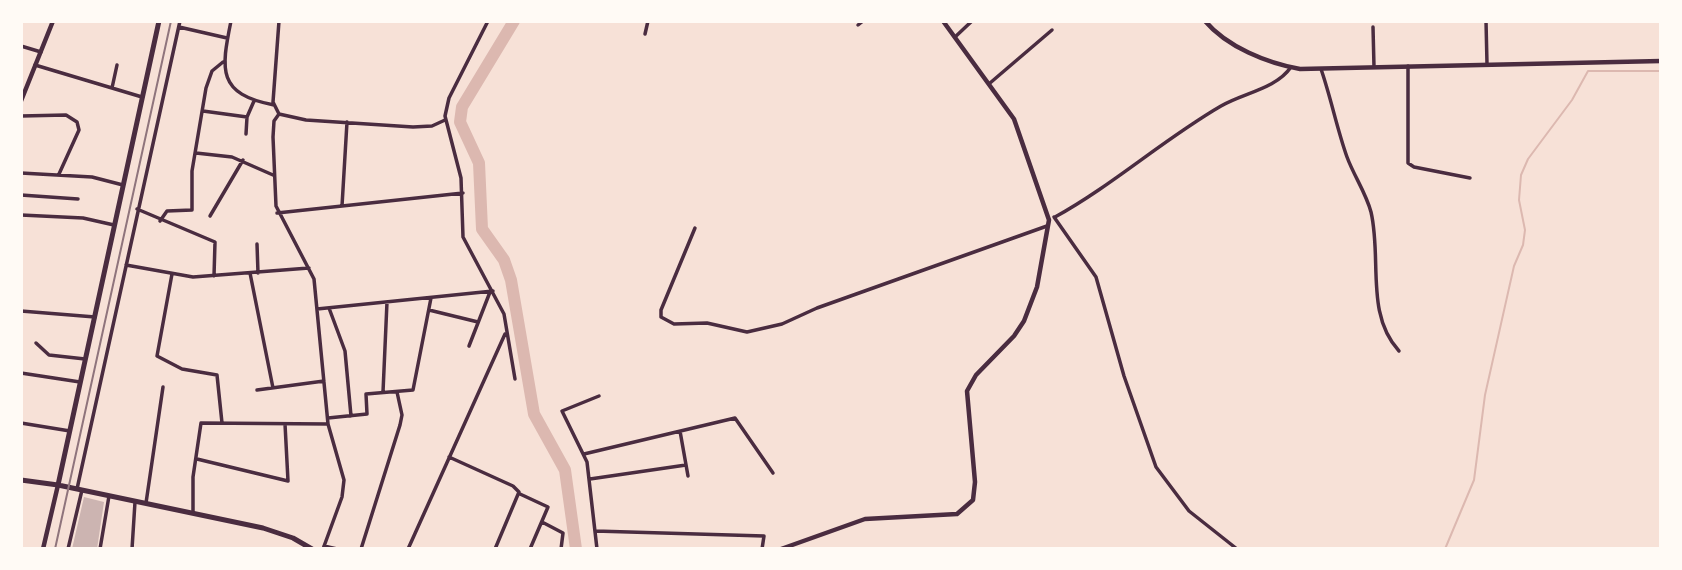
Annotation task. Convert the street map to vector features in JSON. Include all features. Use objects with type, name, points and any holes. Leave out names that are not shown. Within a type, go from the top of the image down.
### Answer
[{"type":"main road","points":[[58,485],[159,21]]},
{"type":"main road","points":[[21,480],[80,489],[145,505],[263,528],[293,538],[312,549]]},
{"type":"street","points":[[21,101],[53,21]]},
{"type":"street","points":[[68,549],[137,209],[180,21]]},
{"type":"street","points":[[231,21],[223,62],[225,76],[234,89],[254,101],[274,105]]},
{"type":"street","points":[[279,21],[274,105],[279,114],[306,120],[421,128],[445,120]]},
{"type":"street","points":[[488,21],[449,98],[445,120],[458,163],[463,193],[463,237],[505,314],[516,379]]},
{"type":"street","points":[[645,34],[648,21]]},
{"type":"street","points":[[858,25],[863,21]]},
{"type":"street","points":[[943,21],[1014,119],[1051,221],[1096,277],[1124,376],[1156,467],[1189,511],[1237,549]]},
{"type":"street","points":[[955,37],[972,21]]},
{"type":"street","points":[[1205,21],[1227,41],[1291,67],[1321,69],[1661,61]]},
{"type":"street","points":[[1486,21],[1487,64]]},
{"type":"street","points":[[179,27],[228,38]]},
{"type":"street","points":[[1373,27],[1374,66]]},
{"type":"street","points":[[990,83],[1052,30]]},
{"type":"street","points":[[21,46],[41,52]]},
{"type":"street","points":[[160,221],[167,211],[192,209],[192,178],[210,73],[223,62]]},
{"type":"street","points":[[35,65],[142,97]]},
{"type":"street","points":[[112,88],[117,65]]},
{"type":"street","points":[[1408,66],[1408,163],[1413,167],[1470,178]]},
{"type":"street","points":[[695,228],[661,310],[661,317],[670,323],[707,323],[747,332],[782,324],[817,308],[1051,221],[1204,116],[1231,100],[1278,81],[1291,67]]},
{"type":"street","points":[[1321,69],[1345,150],[1371,212],[1378,257],[1380,318],[1387,336],[1399,351]]},
{"type":"street","points":[[246,134],[247,117],[254,101]]},
{"type":"street","points":[[202,111],[247,117]]},
{"type":"street","points":[[279,114],[273,130],[273,175],[277,213],[314,279],[328,421],[344,485],[324,547],[337,549]]},
{"type":"street","points":[[21,116],[66,115],[78,122],[79,130],[59,174]]},
{"type":"street","points":[[342,206],[347,122]]},
{"type":"street","points":[[196,153],[243,160],[273,175]]},
{"type":"street","points":[[210,216],[243,160]]},
{"type":"street","points":[[21,173],[92,177],[125,186]]},
{"type":"street","points":[[277,213],[463,193]]},
{"type":"street","points":[[21,195],[78,199]]},
{"type":"street","points":[[137,209],[215,242],[214,276]]},
{"type":"street","points":[[21,215],[83,218],[116,225]]},
{"type":"street","points":[[781,549],[865,519],[953,514],[965,510],[971,503],[976,486],[967,391],[976,375],[1014,336],[1024,321],[1037,287],[1051,221]]},
{"type":"street","points":[[257,244],[258,273]]},
{"type":"street","points":[[126,265],[173,274],[214,276],[309,268]]},
{"type":"street","points":[[250,273],[273,388]]},
{"type":"street","points":[[173,274],[157,356],[182,369],[217,375],[222,423]]},
{"type":"street","points":[[317,309],[491,291]]},
{"type":"street","points":[[469,346],[491,291]]},
{"type":"street","points":[[193,514],[201,423],[285,424],[328,421],[367,414],[366,394],[413,390],[430,298]]},
{"type":"street","points":[[383,392],[387,302]]},
{"type":"street","points":[[330,308],[345,351],[351,416]]},
{"type":"street","points":[[21,310],[95,317]]},
{"type":"street","points":[[429,310],[478,322]]},
{"type":"street","points":[[408,549],[506,332]]},
{"type":"street","points":[[36,343],[49,355],[85,359]]},
{"type":"street","points":[[21,373],[80,382]]},
{"type":"street","points":[[257,390],[324,381]]},
{"type":"street","points":[[145,505],[163,387]]},
{"type":"street","points":[[361,549],[400,425],[402,415],[397,392]]},
{"type":"street","points":[[597,549],[590,479],[584,454],[562,411],[598,396]]},
{"type":"street","points":[[584,454],[738,418],[773,473]]},
{"type":"street","points":[[21,423],[70,431]]},
{"type":"street","points":[[197,459],[288,481],[285,424]]},
{"type":"street","points":[[680,431],[688,476]]},
{"type":"street","points":[[449,457],[513,486],[520,494],[548,507],[530,549]]},
{"type":"street","points":[[590,479],[686,465]]},
{"type":"street","points":[[43,549],[58,485]]},
{"type":"street","points":[[495,549],[520,494]]},
{"type":"street","points":[[100,549],[108,496]]},
{"type":"street","points":[[132,549],[135,502]]},
{"type":"street","points":[[542,522],[563,533],[561,549]]},
{"type":"street","points":[[595,531],[764,536],[762,549]]},
{"type":"building","points":[[84,497],[104,502],[97,549],[72,549]]},
{"type":"waterway","points":[[514,21],[462,107],[460,122],[479,163],[482,229],[504,260],[511,280],[534,414],[565,470],[576,549]]},
{"type":"waterway","points":[[1445,549],[1474,480],[1485,395],[1514,266],[1523,245],[1525,230],[1519,200],[1521,175],[1528,159],[1572,100],[1588,71],[1661,71]]},
{"type":"railway","points":[[55,549],[171,21]]}]
